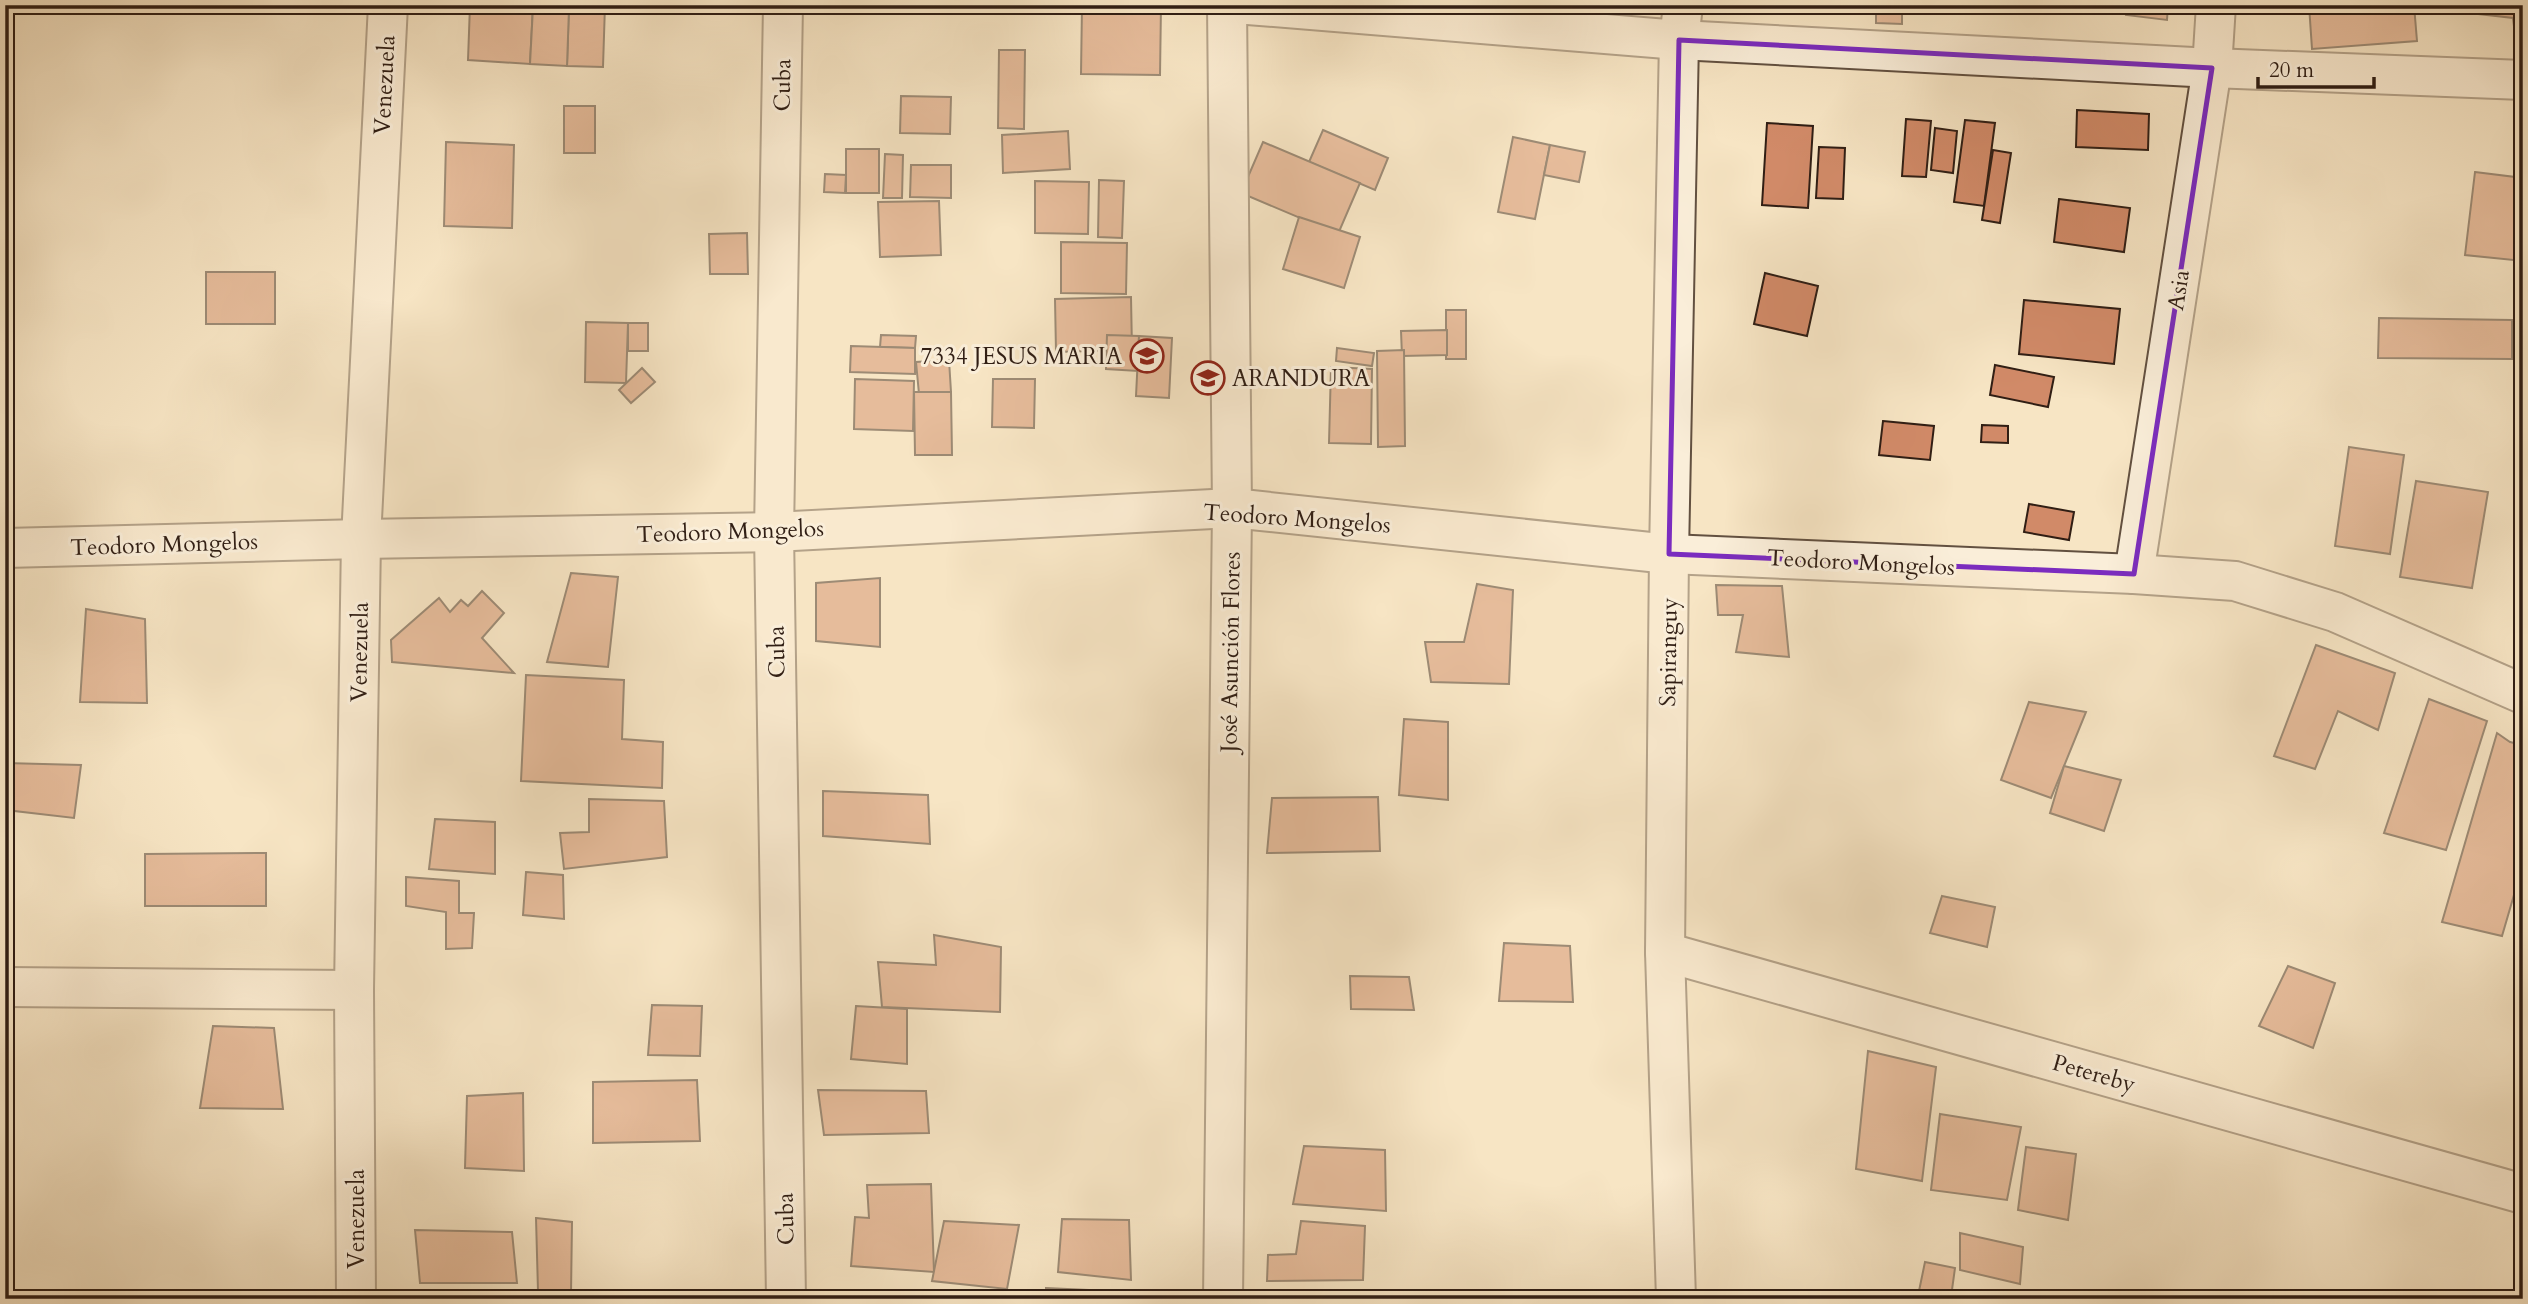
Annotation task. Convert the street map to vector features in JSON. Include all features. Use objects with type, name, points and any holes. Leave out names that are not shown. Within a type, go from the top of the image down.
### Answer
[{"type":"street","name":"Venezuela","points":[[356,1299],[354,990],[361,539],[388,5]]},
{"type":"street","name":"Cuba","points":[[783,5],[774,532],[786,1299]]},
{"type":"street","name":"José Asunción Flores","points":[[1223,1299],[1232,508],[1227,5]]},
{"type":"street","points":[[1248,5],[1681,22],[2212,68],[2523,80]]},
{"type":"street","name":"Asia","points":[[2134,574],[2212,68],[2216,5]]},
{"type":"street","name":"Sapiranguy","points":[[1676,1299],[1665,952],[1669,554],[1681,22]]},
{"type":"street","name":"Teodoro Mongelos","points":[[5,548],[774,532],[1232,508],[1669,554],[2134,574],[2235,581],[2335,612],[2523,694]]},
{"type":"street","name":"Petereby","points":[[1665,952],[2523,1194]]},
{"type":"street","points":[[5,987],[354,990]]},
{"type":"highlighted area","points":[[1679,40],[2212,68],[2134,574],[1669,554]]},
{"type":"building","points":[[470,5],[533,5],[530,64],[468,60]]},
{"type":"building","points":[[569,5],[605,5],[603,67],[567,66]]},
{"type":"building","points":[[1082,5],[1161,5],[1160,75],[1081,74]]},
{"type":"building","points":[[1876,5],[1902,5],[1902,24],[1876,23]]},
{"type":"building","points":[[1980,5],[2001,5],[2001,10],[1980,9]]},
{"type":"building","points":[[2127,5],[2168,5],[2167,20],[2126,15]]},
{"type":"building","points":[[2309,5],[2414,5],[2417,41],[2312,49]]},
{"type":"building","points":[[2480,5],[2523,5],[2523,60],[2518,60],[2513,18],[2479,14]]},
{"type":"building","points":[[533,7],[569,8],[567,66],[530,64]]},
{"type":"building","points":[[999,50],[1025,50],[1024,129],[998,128]]},
{"type":"building","points":[[901,96],[951,97],[950,134],[900,133]]},
{"type":"building","points":[[564,106],[595,106],[595,153],[564,153]]},
{"type":"building","points":[[2077,110],[2149,114],[2148,150],[2076,147]]},
{"type":"building","points":[[1906,119],[1931,121],[1926,177],[1902,176]]},
{"type":"building","points":[[1965,120],[1995,123],[1984,206],[1954,202]]},
{"type":"building","points":[[1767,123],[1813,126],[1808,208],[1762,205]]},
{"type":"building","points":[[1935,128],[1957,131],[1953,173],[1931,170]]},
{"type":"building","points":[[1323,130],[1388,158],[1375,190],[1309,162]]},
{"type":"building","points":[[1068,131],[1070,169],[1003,173],[1002,135]]},
{"type":"building","points":[[1513,137],[1550,145],[1535,219],[1498,212]]},
{"type":"building","points":[[446,142],[514,145],[512,228],[444,226]]},
{"type":"building","points":[[1263,142],[1360,183],[1338,234],[1241,193]]},
{"type":"building","points":[[1550,145],[1585,152],[1579,182],[1544,175]]},
{"type":"building","points":[[1819,147],[1845,148],[1843,199],[1816,198]]},
{"type":"building","points":[[846,149],[879,149],[879,193],[846,193]]},
{"type":"building","points":[[1993,150],[2011,153],[2000,223],[1982,220]]},
{"type":"building","points":[[885,154],[903,155],[902,198],[883,198]]},
{"type":"building","points":[[911,165],[951,165],[951,198],[910,197]]},
{"type":"building","points":[[2475,172],[2523,178],[2523,261],[2465,255]]},
{"type":"building","points":[[825,174],[846,175],[845,193],[824,192]]},
{"type":"building","points":[[1099,180],[1124,181],[1122,238],[1098,237]]},
{"type":"building","points":[[1035,181],[1089,182],[1088,234],[1035,233]]},
{"type":"building","points":[[2059,199],[2130,208],[2124,252],[2054,242]]},
{"type":"building","points":[[939,201],[941,255],[880,257],[878,202]]},
{"type":"building","points":[[1299,217],[1360,237],[1344,288],[1283,269]]},
{"type":"building","points":[[747,233],[748,274],[710,274],[709,234]]},
{"type":"building","points":[[1061,242],[1127,243],[1126,294],[1061,293]]},
{"type":"building","points":[[206,272],[275,272],[275,324],[206,324]]},
{"type":"building","points":[[1765,273],[1818,286],[1807,336],[1754,324]]},
{"type":"building","points":[[1131,297],[1132,350],[1056,352],[1055,299]]},
{"type":"building","points":[[2024,300],[2120,309],[2114,364],[2019,354]]},
{"type":"building","points":[[1446,310],[1466,310],[1466,359],[1446,359]]},
{"type":"building","points":[[2379,318],[2512,320],[2512,359],[2378,358]]},
{"type":"building","points":[[586,322],[628,323],[626,383],[585,382]]},
{"type":"building","points":[[628,323],[648,323],[648,351],[628,351]]},
{"type":"building","points":[[1447,330],[1447,355],[1402,356],[1401,331]]},
{"type":"building","points":[[881,335],[916,336],[915,348],[880,347]]},
{"type":"building","points":[[1107,335],[1139,336],[1138,371],[1106,369]]},
{"type":"building","points":[[1139,336],[1172,338],[1169,398],[1136,396]]},
{"type":"building","points":[[851,346],[915,348],[915,374],[850,372]]},
{"type":"building","points":[[1337,348],[1374,353],[1372,366],[1336,361]]},
{"type":"building","points":[[1404,350],[1405,446],[1378,447],[1377,351]]},
{"type":"building","points":[[949,360],[951,392],[919,394],[916,362]]},
{"type":"building","points":[[1995,365],[2054,377],[2048,407],[1990,395]]},
{"type":"building","points":[[1331,367],[1372,369],[1371,444],[1329,443]]},
{"type":"building","points":[[642,368],[655,382],[631,403],[619,390]]},
{"type":"building","points":[[855,379],[914,381],[913,431],[854,429]]},
{"type":"building","points":[[993,379],[1035,379],[1034,428],[992,427]]},
{"type":"building","points":[[914,392],[951,392],[952,455],[915,455]]},
{"type":"building","points":[[1883,421],[1934,426],[1930,460],[1879,455]]},
{"type":"building","points":[[1982,425],[2008,426],[2008,443],[1981,442]]},
{"type":"building","points":[[2349,447],[2404,455],[2390,554],[2335,546]]},
{"type":"building","points":[[2416,481],[2488,492],[2472,588],[2400,577]]},
{"type":"building","points":[[2029,504],[2074,512],[2069,540],[2024,532]]},
{"type":"building","points":[[571,573],[618,577],[608,667],[547,662]]},
{"type":"building","points":[[880,578],[880,647],[816,641],[816,583]]},
{"type":"building","points":[[1477,584],[1513,590],[1509,684],[1431,682],[1425,642],[1464,642]]},
{"type":"building","points":[[1716,585],[1782,586],[1789,657],[1736,652],[1743,615],[1718,615]]},
{"type":"building","points":[[482,591],[504,613],[482,638],[514,673],[392,662],[391,640],[439,598],[450,612],[461,600],[468,606]]},
{"type":"building","points":[[86,609],[145,619],[147,703],[80,702]]},
{"type":"building","points":[[2316,645],[2395,673],[2378,730],[2338,711],[2315,769],[2274,756]]},
{"type":"building","points":[[526,675],[624,680],[622,739],[663,742],[662,788],[521,781]]},
{"type":"building","points":[[2429,699],[2487,721],[2446,850],[2384,833]]},
{"type":"building","points":[[2029,702],[2086,712],[2051,798],[2001,780]]},
{"type":"building","points":[[1404,719],[1448,722],[1448,800],[1399,795]]},
{"type":"building","points":[[2497,733],[2510,742],[2523,745],[2523,864],[2502,936],[2442,922]]},
{"type":"building","points":[[5,763],[81,765],[74,818],[6,810]]},
{"type":"building","points":[[2064,766],[2121,780],[2104,831],[2050,813]]},
{"type":"building","points":[[823,791],[928,795],[930,844],[823,836]]},
{"type":"building","points":[[1378,797],[1380,851],[1267,853],[1272,798]]},
{"type":"building","points":[[589,799],[664,801],[667,857],[564,869],[560,833],[589,832]]},
{"type":"building","points":[[435,819],[495,822],[495,874],[429,869]]},
{"type":"building","points":[[266,853],[266,906],[145,906],[145,854]]},
{"type":"building","points":[[526,872],[563,875],[564,919],[523,915]]},
{"type":"building","points":[[406,877],[459,881],[459,913],[474,913],[472,948],[446,949],[446,912],[406,906]]},
{"type":"building","points":[[1942,896],[1995,907],[1987,947],[1930,933]]},
{"type":"building","points":[[934,935],[1001,947],[1000,1012],[882,1007],[878,962],[936,965]]},
{"type":"building","points":[[1504,943],[1570,946],[1573,1002],[1499,1001]]},
{"type":"building","points":[[2288,966],[2335,983],[2313,1048],[2259,1026]]},
{"type":"building","points":[[1350,976],[1409,977],[1414,1010],[1351,1009]]},
{"type":"building","points":[[652,1005],[702,1006],[700,1056],[648,1055]]},
{"type":"building","points":[[856,1006],[907,1009],[907,1064],[851,1059]]},
{"type":"building","points":[[213,1026],[274,1028],[283,1109],[200,1108]]},
{"type":"building","points":[[1868,1051],[1936,1067],[1922,1181],[1856,1169]]},
{"type":"building","points":[[697,1080],[700,1141],[593,1143],[593,1082]]},
{"type":"building","points":[[818,1090],[926,1091],[929,1133],[824,1135]]},
{"type":"building","points":[[523,1093],[524,1171],[465,1168],[467,1096]]},
{"type":"building","points":[[1940,1114],[2021,1127],[2007,1200],[1931,1190]]},
{"type":"building","points":[[1304,1146],[1385,1150],[1386,1211],[1293,1204]]},
{"type":"building","points":[[2026,1147],[2076,1154],[2068,1220],[2018,1210]]},
{"type":"building","points":[[931,1184],[934,1272],[851,1266],[855,1217],[869,1218],[867,1185]]},
{"type":"building","points":[[536,1218],[572,1222],[571,1294],[538,1291]]},
{"type":"building","points":[[1062,1219],[1129,1220],[1131,1280],[1058,1272]]},
{"type":"building","points":[[944,1221],[1019,1225],[1007,1289],[932,1281]]},
{"type":"building","points":[[1301,1221],[1365,1226],[1363,1280],[1267,1281],[1268,1255],[1296,1254]]},
{"type":"building","points":[[415,1230],[512,1232],[517,1283],[420,1283]]},
{"type":"building","points":[[1960,1233],[2023,1247],[2020,1284],[1960,1270]]},
{"type":"building","points":[[1925,1262],[1955,1268],[1951,1297],[1919,1291]]},
{"type":"building","points":[[1046,1288],[1174,1294],[1174,1299],[1046,1299]]},
{"type":"building","points":[[2062,1292],[2109,1298],[2060,1299]]},
{"type":"building","points":[[966,1293],[1031,1295],[1031,1299],[965,1299]]},
{"type":"place","name":"7334 JESUS MARIA","points":[[1147,356]]},
{"type":"place","name":"ARANDURA","points":[[1208,378]]}]
